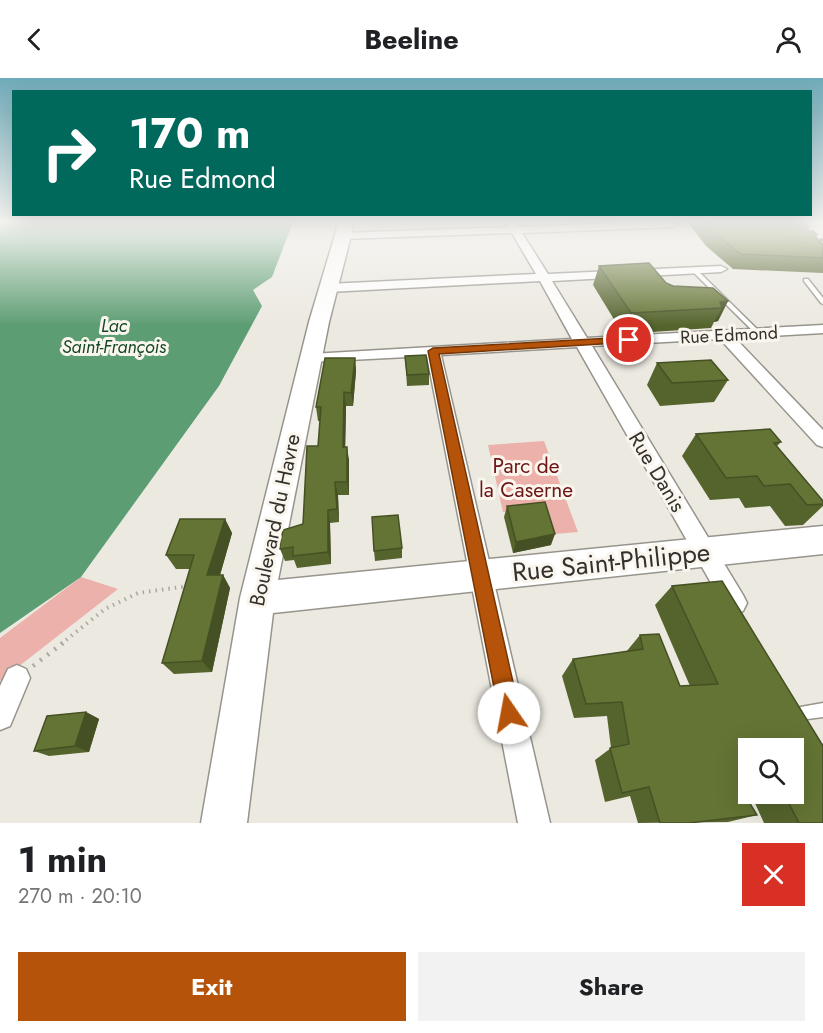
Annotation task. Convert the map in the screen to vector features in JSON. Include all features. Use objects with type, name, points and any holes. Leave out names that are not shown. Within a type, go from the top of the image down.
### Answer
[{"type":"street","name":"Boulevard du Havre","points":[[224,823],[257,598],[336,257]]},
{"type":"street","name":"Rue Danis","points":[[531,257],[746,622]]},
{"type":"street","points":[[328,288],[721,269]]},
{"type":"street","name":"Rue Edmond","points":[[311,358],[823,329]]},
{"type":"street","points":[[724,335],[823,441]]},
{"type":"street","points":[[433,351],[534,823]]},
{"type":"street","name":"Rue Saint-Philippe","points":[[257,598],[823,540]]},
{"type":"street","points":[[0,717],[17,678]]},
{"type":"lane","points":[[694,270],[758,333]]},
{"type":"lane","points":[[806,280],[823,302]]},
{"type":"path","points":[[17,678],[105,609],[138,593],[191,586]]},
{"type":"green space","name":"Parc de la Caserne","points":[[544,441],[578,532],[555,534],[545,506],[503,512],[488,445]]},
{"type":"green space","points":[[81,577],[118,589],[0,681],[0,638]]},
{"type":"water","name":"Lac Saint-François","points":[[0,257],[280,257],[272,277],[253,290],[262,306],[219,386],[81,577],[0,633]]},
{"type":"building","points":[[649,263],[666,283],[673,286],[713,288],[728,301],[720,302],[722,308],[631,313],[599,266]]},
{"type":"building","points":[[426,355],[429,374],[407,375],[405,356]]},
{"type":"building","points":[[325,358],[355,358],[351,393],[344,392],[343,447],[347,447],[347,482],[335,482],[337,509],[328,510],[328,552],[293,556],[293,547],[280,549],[280,545],[283,530],[303,524],[307,446],[318,446],[321,407],[316,407]]},
{"type":"building","points":[[711,360],[728,380],[672,383],[657,363]]},
{"type":"building","points":[[770,429],[781,442],[774,443],[823,501],[823,504],[807,505],[790,484],[764,486],[757,476],[726,478],[696,434]]},
{"type":"building","points":[[545,502],[555,534],[516,542],[507,506]]},
{"type":"building","points":[[398,515],[402,548],[374,551],[372,517]]},
{"type":"building","points":[[180,519],[225,519],[207,575],[223,575],[202,661],[162,663],[194,555],[166,555]]},
{"type":"building","points":[[722,581],[823,746],[823,823],[799,823],[789,804],[804,804],[804,738],[738,738],[738,804],[750,804],[757,815],[689,823],[660,823],[649,787],[622,793],[610,748],[629,744],[622,702],[586,704],[573,659],[643,649],[640,635],[659,634],[680,686],[718,684],[672,586]]},
{"type":"building","points":[[86,712],[75,746],[34,751],[47,716]]},
{"type":"route","points":[[509,713],[433,351],[629,340]]}]
